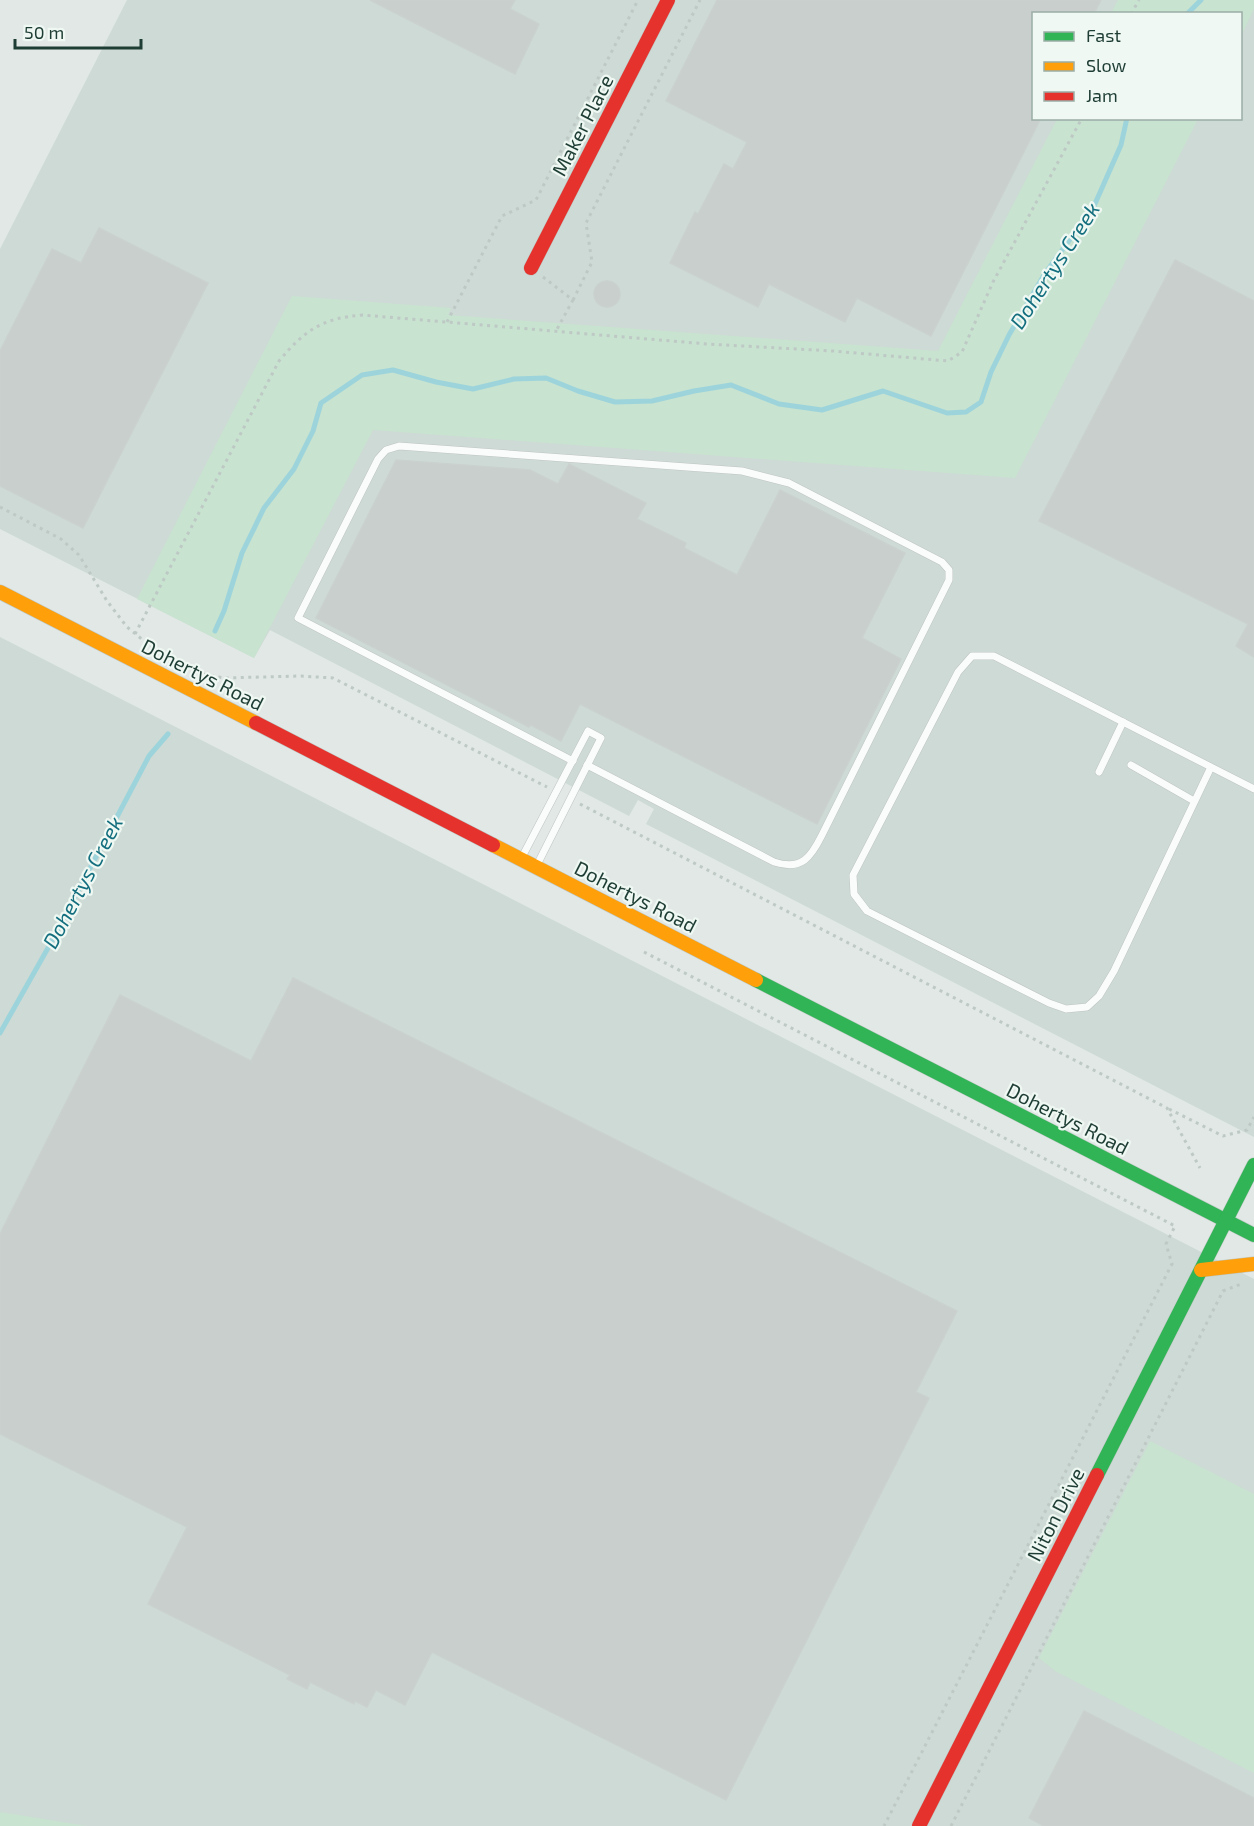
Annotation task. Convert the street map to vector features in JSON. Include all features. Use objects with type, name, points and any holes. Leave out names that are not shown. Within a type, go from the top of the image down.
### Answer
[{"type":"main road","name":"Maker Place","points":[[531,268],[668,0]]},
{"type":"main road","name":"Dohertys Road","points":[[0,592],[1254,1235]]},
{"type":"main road","name":"Niton Drive","points":[[919,1826],[1254,1165]]},
{"type":"main road","points":[[1202,1270],[1254,1264]]},
{"type":"lane","points":[[573,761],[298,618],[378,459],[386,450],[399,446],[742,471],[789,483],[942,562],[949,570],[950,580],[813,851],[802,862],[790,865],[774,862],[588,765]]},
{"type":"lane","points":[[1211,767],[1114,971],[1099,996],[1088,1008],[1066,1009],[1049,1003],[867,911],[854,894],[853,875],[958,672],[972,656],[994,656],[1123,722],[1211,767],[1254,789]]},
{"type":"lane","points":[[1099,772],[1123,722]]},
{"type":"lane","points":[[521,859],[588,731],[601,738],[536,867]]},
{"type":"lane","points":[[1131,765],[1194,801]]},
{"type":"path","points":[[447,322],[502,216],[536,200],[638,0]]},
{"type":"path","points":[[556,331],[592,262],[586,223],[700,0]]},
{"type":"path","points":[[135,634],[279,361],[296,340],[316,326],[339,317],[363,315],[707,344],[833,351],[948,361],[962,352],[993,282],[1081,120]]},
{"type":"path","points":[[531,268],[573,300]]},
{"type":"path","points":[[0,507],[61,539],[79,555],[107,601],[127,627],[149,645],[203,674],[224,678],[301,676],[333,678],[556,792]]},
{"type":"path","points":[[570,799],[1224,1136],[1247,1130],[1254,1117]]},
{"type":"path","points":[[644,952],[1175,1226],[1166,1244],[1172,1264],[884,1826]]},
{"type":"path","points":[[1167,1108],[1200,1168]]},
{"type":"path","points":[[951,1826],[1223,1291],[1244,1282]]},
{"type":"shaded area","points":[[127,0],[1254,0],[1254,1137],[646,824],[654,809],[638,800],[629,816],[270,630],[254,658],[0,529],[0,249]]},
{"type":"shaded area","points":[[0,637],[1254,1279],[1254,1826],[0,1826]]},
{"type":"green space","points":[[1118,0],[1254,0],[1254,9],[1242,34],[1242,12],[1112,12]]},
{"type":"green space","points":[[1056,120],[1197,120],[1015,478],[373,430],[254,658],[137,599],[292,296],[451,308],[448,315],[938,351]]},
{"type":"green space","points":[[1150,1441],[1254,1494],[1254,1773],[1055,1671],[1039,1658]]},
{"type":"green space","points":[[0,1812],[87,1826],[0,1826]]},
{"type":"building","points":[[370,0],[515,0],[510,9],[539,24],[515,74]]},
{"type":"building","points":[[717,0],[1101,0],[1095,12],[1032,12],[1032,120],[1040,120],[931,336],[857,298],[845,322],[769,284],[758,307],[670,263],[695,212],[698,214],[724,164],[733,169],[747,142],[666,101]]},
{"type":"building","points":[[99,228],[208,283],[83,528],[0,486],[0,351],[52,249],[81,263]]},
{"type":"building","points":[[1175,260],[1254,301],[1254,657],[1236,646],[1248,624],[1039,521]]},
{"type":"building","points":[[607,281],[616,285],[620,294],[616,303],[607,307],[598,303],[594,294],[598,285]]},
{"type":"building","points":[[396,460],[530,470],[558,484],[569,464],[646,503],[637,519],[686,543],[684,548],[737,575],[780,490],[905,553],[862,638],[901,659],[817,824],[580,704],[561,741],[531,725],[529,727],[316,618]]},
{"type":"building","points":[[293,978],[957,1311],[916,1392],[929,1398],[726,1800],[432,1652],[405,1705],[376,1690],[367,1707],[355,1701],[354,1704],[310,1682],[307,1689],[287,1679],[290,1675],[148,1604],[187,1527],[0,1434],[0,1234],[120,995],[251,1061]]},
{"type":"building","points":[[1084,1711],[1254,1798],[1254,1826],[1044,1826],[1029,1818]]},
{"type":"waterway","name":"Dohertys Creek","points":[[1189,12],[1201,0]]},
{"type":"waterway","name":"Dohertys Creek","points":[[215,631],[224,611],[242,553],[264,508],[294,469],[313,431],[321,403],[362,375],[393,370],[473,389],[514,379],[546,378],[615,402],[652,401],[731,385],[779,404],[822,410],[883,391],[947,413],[966,412],[981,402],[991,372],[1009,335],[1044,275],[1094,206],[1121,145],[1127,120]]},
{"type":"waterway","name":"Dohertys Creek","points":[[0,1033],[48,948],[149,756],[168,734]]},
{"type":"traffic: fast","points":[[756,980],[1254,1235]]},
{"type":"traffic: fast","points":[[1097,1475],[1254,1165]]},
{"type":"traffic: slow","points":[[0,592],[256,723]]},
{"type":"traffic: slow","points":[[493,845],[756,980]]},
{"type":"traffic: slow","points":[[1201,1270],[1254,1264]]},
{"type":"traffic: jam","points":[[531,268],[668,0]]},
{"type":"traffic: jam","points":[[256,723],[493,845]]},
{"type":"traffic: jam","points":[[919,1826],[1097,1475]]}]
